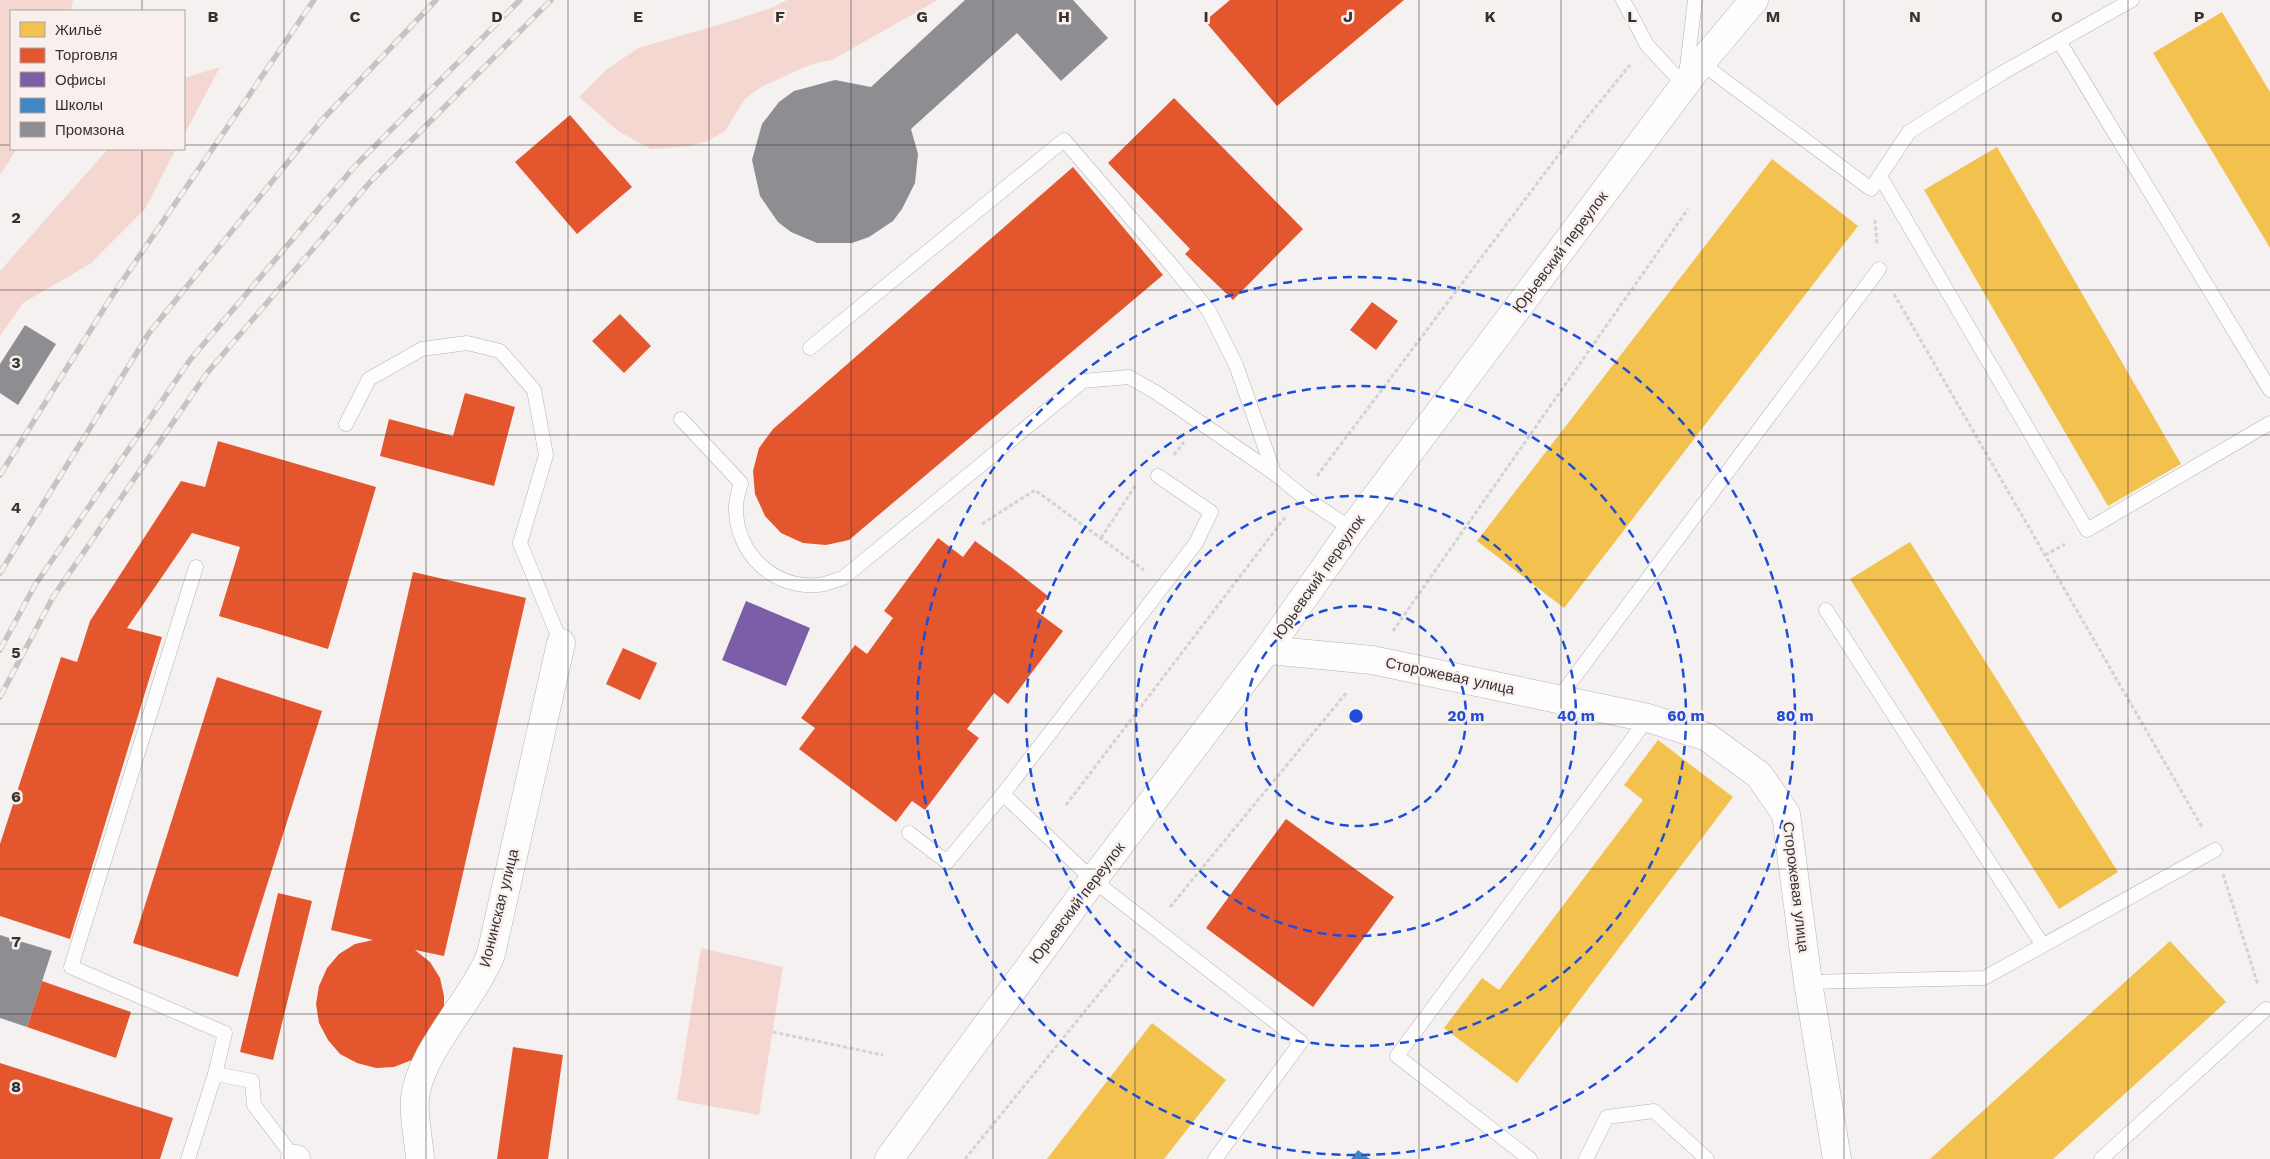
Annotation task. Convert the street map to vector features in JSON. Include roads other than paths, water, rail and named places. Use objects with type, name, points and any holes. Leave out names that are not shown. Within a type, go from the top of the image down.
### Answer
[{"type":"street","name":"Юрьевский переулок","points":[[889,1159],[1093,880],[1267,650],[1352,529],[1701,63],[1754,0]]},
{"type":"street","name":"Ионинская улица","points":[[420,1159],[415,1110],[418,1081],[429,1058],[483,973],[491,954],[561,643]]},
{"type":"street","name":"Сторожевая улица","points":[[1267,650],[1372,660],[1648,718],[1708,737],[1759,775],[1786,814],[1808,982],[1837,1159]]},
{"type":"lane","points":[[1623,0],[1647,45],[1685,86]]},
{"type":"lane","points":[[1685,86],[1695,0]]},
{"type":"lane","points":[[1701,63],[1872,189],[1909,132],[2002,74],[2132,0]]},
{"type":"lane","points":[[2059,41],[2270,390]]},
{"type":"lane","points":[[810,348],[1064,140],[1174,267],[1208,311],[1236,365],[1274,474]]},
{"type":"lane","points":[[1880,176],[2087,530],[2270,423]]},
{"type":"lane","points":[[1558,699],[1879,269]]},
{"type":"lane","points":[[346,424],[369,379],[422,349],[467,343],[500,351],[534,390],[546,455],[520,543],[561,643]]},
{"type":"lane","points":[[682,420],[741,483],[735,508],[738,533],[750,556],[769,574],[792,584],[818,585],[843,578],[1083,381],[1129,377],[1200,422],[1302,496],[1352,529]]},
{"type":"lane","points":[[908,833],[947,862],[1003,794],[1196,543],[1211,512],[1158,476]]},
{"type":"lane","points":[[188,1159],[215,1074],[225,1033],[71,967],[196,568]]},
{"type":"lane","points":[[1826,610],[2042,944]]},
{"type":"lane","points":[[1530,1159],[1397,1056],[1648,718]]},
{"type":"lane","points":[[1003,794],[1093,880],[1301,1042],[1215,1159]]},
{"type":"lane","points":[[1808,982],[1984,978],[2042,944],[2215,850]]},
{"type":"lane","points":[[2102,1159],[2266,1008]]},
{"type":"lane","points":[[215,1074],[252,1081],[254,1104],[295,1159]]},
{"type":"lane","points":[[1586,1159],[1607,1117],[1654,1111],[1707,1159]]},
{"type":"railway","points":[[0,475],[110,299],[314,0]]},
{"type":"railway","points":[[0,573],[149,333],[323,119],[436,0]]},
{"type":"railway","points":[[0,650],[35,585],[190,360],[355,166],[520,0]]},
{"type":"railway","points":[[0,697],[53,597],[207,373],[371,181],[551,0]]}]
